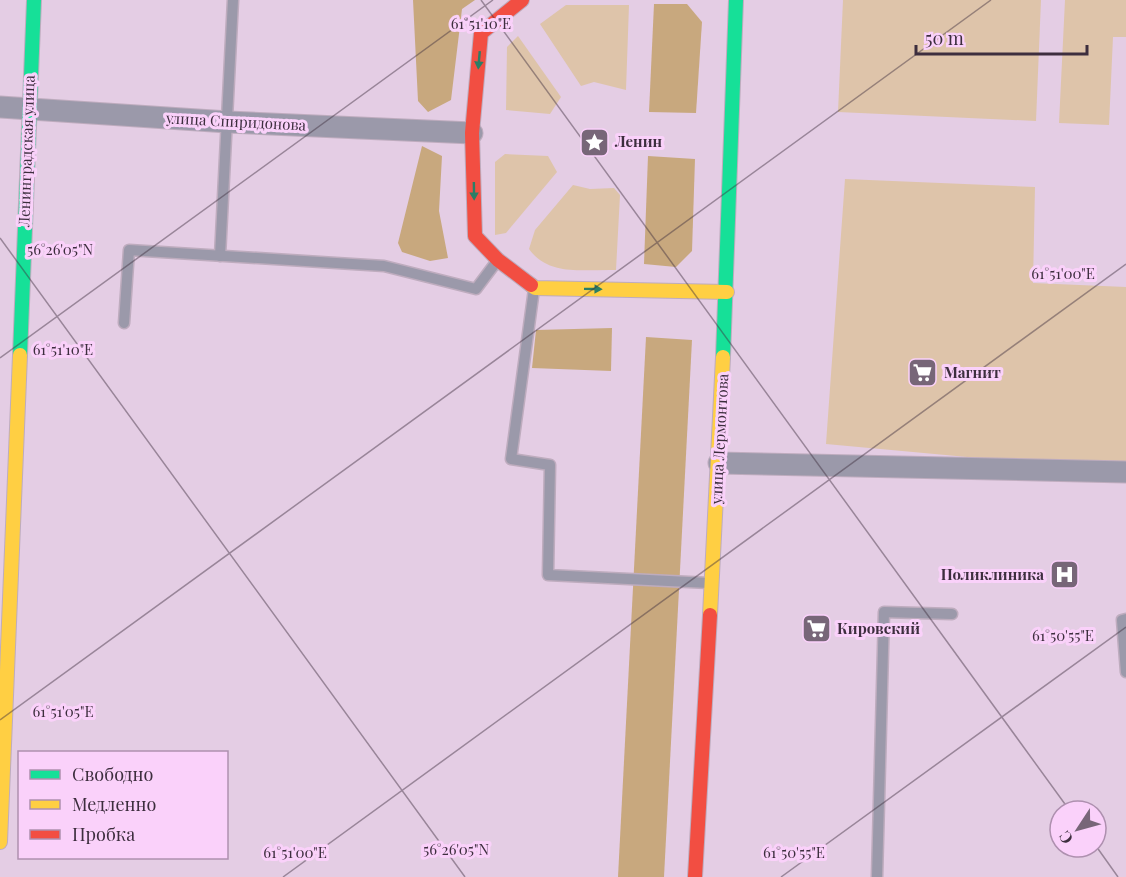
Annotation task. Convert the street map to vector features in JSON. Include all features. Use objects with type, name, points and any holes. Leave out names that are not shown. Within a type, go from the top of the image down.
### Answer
[{"type":"street","name":"Ленинградская улица","points":[[0,842],[8,463],[34,0]]},
{"type":"street","points":[[522,0],[481,33],[472,133],[475,236],[498,260],[535,288],[727,292]]},
{"type":"street","name":"улица Лермонтова","points":[[695,877],[727,292],[736,0]]},
{"type":"street","name":"улица Спиридонова","points":[[0,107],[228,122],[472,133]]},
{"type":"street","points":[[719,463],[1126,472]]},
{"type":"lane","points":[[220,256],[233,0]]},
{"type":"lane","points":[[124,323],[129,250],[384,266],[476,289],[498,260]]},
{"type":"lane","points":[[535,288],[511,459],[550,465],[548,575],[712,584]]},
{"type":"lane","points":[[877,877],[884,612],[952,614]]},
{"type":"lane","points":[[1126,620],[1122,620],[1126,672]]},
{"type":"shaded area","points":[[413,0],[475,0],[462,9],[451,100],[428,112],[418,101]]},
{"type":"shaded area","points":[[843,0],[1041,0],[1036,121],[838,112]]},
{"type":"shaded area","points":[[1065,0],[1126,0],[1126,37],[1113,37],[1109,125],[1059,123]]},
{"type":"shaded area","points":[[654,4],[687,4],[702,22],[696,113],[649,112]]},
{"type":"shaded area","points":[[566,5],[629,5],[626,90],[594,82],[581,86],[540,24]]},
{"type":"shaded area","points":[[518,36],[561,97],[550,114],[506,110],[507,47]]},
{"type":"shaded area","points":[[422,146],[442,156],[439,211],[448,258],[430,261],[402,252],[398,243]]},
{"type":"shaded area","points":[[505,154],[548,156],[557,172],[506,233],[495,235],[495,162]]},
{"type":"shaded area","points":[[648,156],[695,159],[692,251],[676,267],[644,264]]},
{"type":"shaded area","points":[[845,179],[1035,187],[1033,283],[1126,287],[1126,461],[989,459],[826,444]]},
{"type":"shaded area","points":[[573,185],[590,189],[614,188],[620,195],[616,270],[557,268],[537,258],[529,249],[535,230]]},
{"type":"shaded area","points":[[612,328],[611,371],[532,368],[536,330]]},
{"type":"shaded area","points":[[646,337],[692,340],[664,877],[618,877]]},
{"type":"traffic: fast","points":[[20,355],[34,0]]},
{"type":"traffic: fast","points":[[723,357],[736,0]]},
{"type":"traffic: slow","points":[[531,285],[535,288],[727,292]]},
{"type":"traffic: slow","points":[[0,842],[20,355]]},
{"type":"traffic: slow","points":[[710,615],[723,357]]},
{"type":"traffic: jam","points":[[522,0],[481,33],[472,133],[475,236],[498,260],[531,285]]},
{"type":"traffic: jam","points":[[695,877],[710,615]]},
{"type":"place","name":"Ленин","points":[[594,142]]},
{"type":"place","name":"Магнит","points":[[923,373]]},
{"type":"place","name":"Поликлиника","points":[[1065,575]]},
{"type":"place","name":"Кировский","points":[[816,629]]}]
